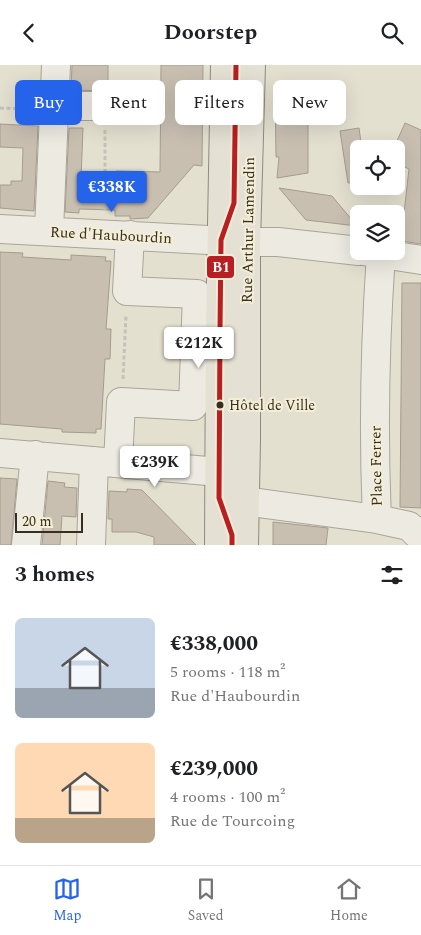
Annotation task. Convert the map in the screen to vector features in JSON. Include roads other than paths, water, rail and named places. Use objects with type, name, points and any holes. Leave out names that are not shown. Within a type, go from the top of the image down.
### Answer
[{"type":"main road","name":"Rue Arthur Lamendin","points":[[225,65],[246,501],[244,545]]},
{"type":"main road","name":"Rue Arthur Lamendin","points":[[219,545],[219,485],[234,241],[250,65]]},
{"type":"street","points":[[50,80],[56,65]]},
{"type":"street","points":[[234,241],[236,65]]},
{"type":"street","points":[[43,125],[49,231]]},
{"type":"street","name":"Rue d'Haubourdin","points":[[0,229],[278,242],[350,250]]},
{"type":"street","points":[[91,545],[106,462],[121,402],[193,406],[197,294],[127,291],[118,235]]},
{"type":"street","name":"Rue d'Haubourdin","points":[[405,258],[421,260]]},
{"type":"street","name":"Place Ferrer","points":[[0,453],[106,462],[219,485],[246,501],[377,519],[375,433],[377,314],[368,260]]},
{"type":"street","points":[[26,545],[35,455]]},
{"type":"street","points":[[219,485],[232,535],[232,545]]},
{"type":"street","points":[[377,519],[409,526],[418,536]]},
{"type":"place","name":"Hôtel de Ville","points":[[220,405]]}]
